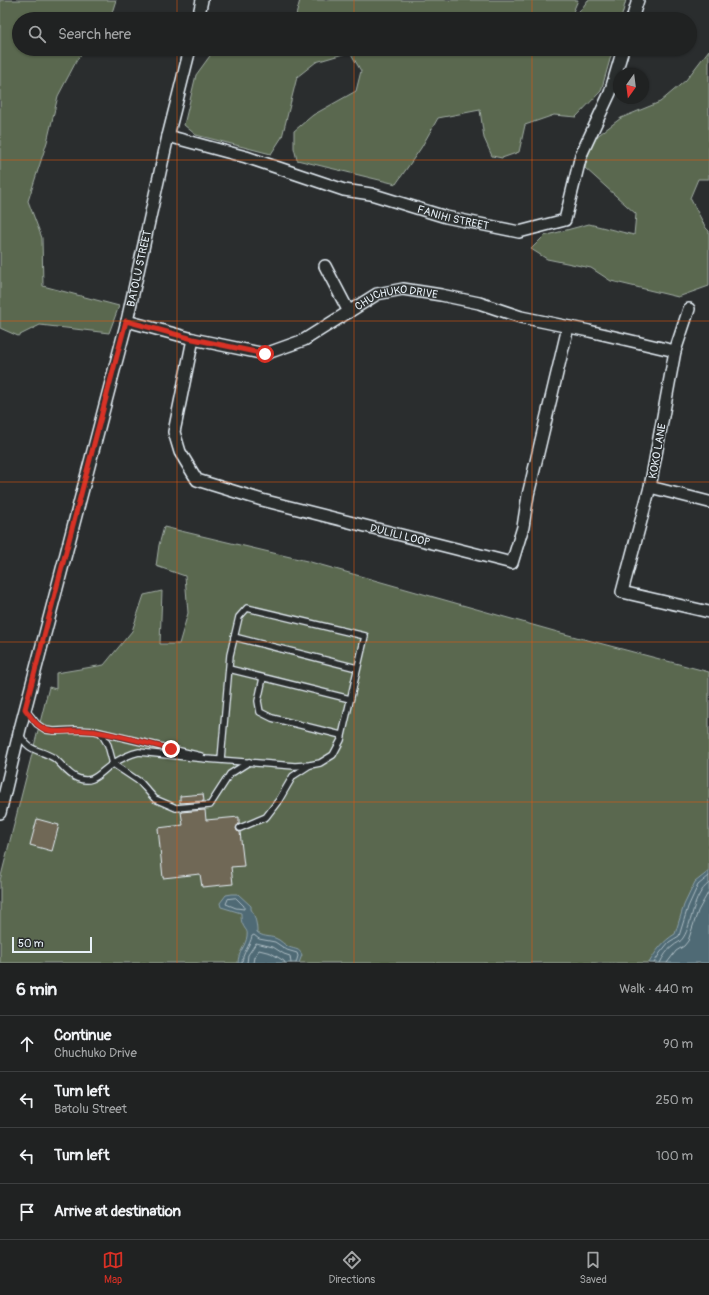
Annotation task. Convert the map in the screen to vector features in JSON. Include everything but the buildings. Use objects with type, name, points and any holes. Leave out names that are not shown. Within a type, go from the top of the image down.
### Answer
[{"type":"street","points":[[199,12],[202,0]]},
{"type":"street","points":[[634,12],[638,0]]},
{"type":"street","name":"BATOLU STREET","points":[[0,813],[19,732],[126,321],[168,136],[188,56]]},
{"type":"street","name":"FANIHI STREET","points":[[168,136],[246,157],[344,190],[371,194],[446,217],[520,232],[565,220],[581,155],[610,93],[621,56]]},
{"type":"street","points":[[325,266],[349,312]]},
{"type":"street","name":"CHUCHUKO DRIVE","points":[[126,321],[193,339],[265,354],[304,340],[377,294],[403,289],[479,303],[521,317],[675,351]]},
{"type":"street","name":"KOKO LANE","points":[[689,309],[675,351],[650,487],[622,592],[709,612]]},
{"type":"street","name":"DULILI LOOP","points":[[193,339],[174,432],[180,452],[197,480],[262,500],[512,563],[522,527],[528,495],[568,327]]},
{"type":"street","points":[[650,487],[709,502]]},
{"type":"lane","points":[[19,732],[26,744],[38,752],[52,757],[71,775],[83,780],[90,780],[97,777],[113,764],[130,754],[139,752],[295,766],[320,763],[333,755],[342,735],[365,636],[247,608],[239,617],[230,655],[221,759]]},
{"type":"lane","points":[[234,637],[357,668]]},
{"type":"lane","points":[[228,669],[350,699]]},
{"type":"lane","points":[[262,678],[258,701],[260,712],[272,718],[342,735]]},
{"type":"lane","points":[[25,709],[37,724],[46,730],[76,730],[101,733],[227,761]]},
{"type":"lane","points":[[101,733],[108,745],[113,764],[140,782],[155,799],[176,808],[210,805],[230,774],[250,762]]},
{"type":"lane","points":[[240,828],[266,817],[279,800],[293,776],[310,765]]},
{"type":"green space","points":[[0,0],[116,0],[112,12],[12,12],[12,56],[80,56],[58,96],[47,142],[28,201],[42,238],[43,286],[119,306],[109,333],[40,325],[18,336],[0,328]]},
{"type":"green space","points":[[300,0],[578,0],[573,12],[297,12]]},
{"type":"green space","points":[[588,0],[626,0],[623,12],[579,12]]},
{"type":"green space","points":[[709,50],[709,179],[698,179],[690,198],[709,231],[709,286],[678,297],[611,281],[591,268],[547,259],[531,249],[544,236],[589,224],[634,235],[636,214],[585,168],[592,140],[621,118],[660,102],[686,80]]},
{"type":"green space","points":[[210,56],[336,56],[316,62],[297,77],[282,137],[271,154],[196,135],[184,125],[196,75]]},
{"type":"green space","points":[[352,56],[611,56],[601,91],[576,117],[554,115],[525,125],[519,152],[502,158],[492,156],[484,138],[480,110],[438,118],[421,148],[396,184],[297,160],[294,148],[294,131],[313,115],[356,91],[361,71]]},
{"type":"green space","points":[[164,527],[307,561],[561,633],[709,672],[709,963],[0,963],[0,880],[49,687],[56,689],[56,673],[104,665],[132,631],[144,595],[162,591],[160,644],[179,644],[188,613],[185,576],[156,566],[159,545]]},
{"type":"water","points":[[709,871],[709,963],[649,963],[660,947],[675,934],[684,905],[695,882]]},
{"type":"water","points":[[238,894],[251,906],[256,920],[257,932],[259,934],[273,937],[287,946],[300,951],[302,955],[299,963],[238,963],[239,956],[246,940],[247,932],[242,922],[241,913],[221,907],[220,903],[226,895]]},
{"type":"route","points":[[171,749],[95,731],[46,730],[37,724],[25,709],[126,321],[193,339],[265,354]]}]
